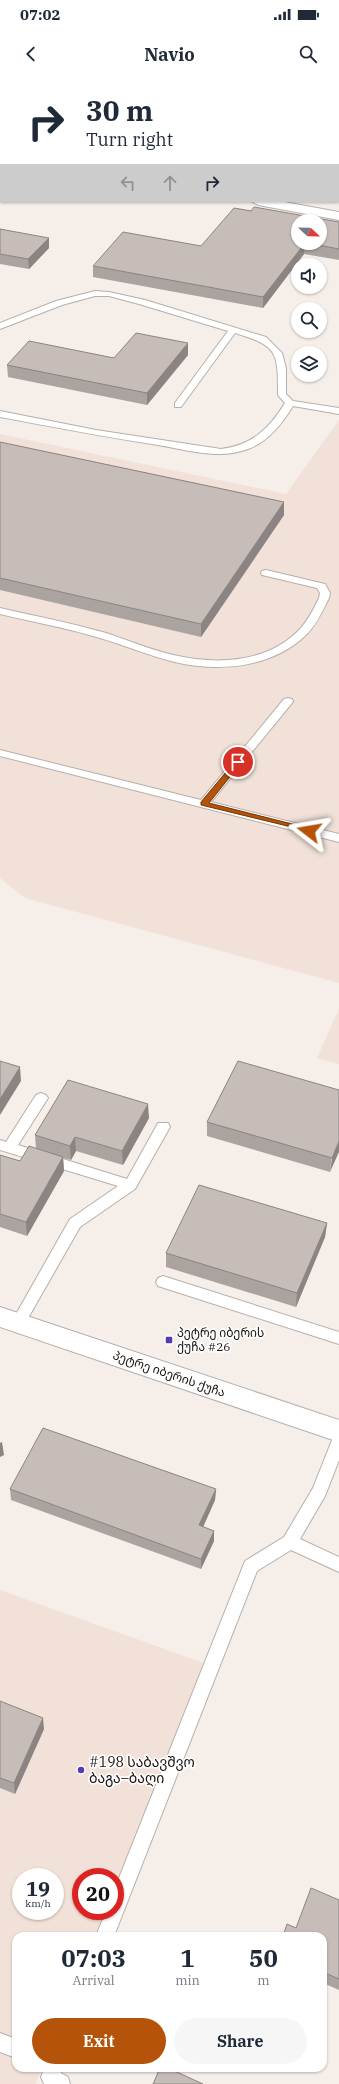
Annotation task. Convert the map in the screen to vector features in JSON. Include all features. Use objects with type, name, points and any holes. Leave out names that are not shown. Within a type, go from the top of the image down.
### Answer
[{"type":"street","points":[[263,202],[339,216]]},
{"type":"street","name":"პეტრე იბერის ქუჩა","points":[[9,1320],[339,1431]]},
{"type":"lane","points":[[0,326],[59,303],[95,293],[109,294],[142,302],[234,329],[263,340],[278,353],[282,368],[282,395],[290,403],[339,411]]},
{"type":"lane","points":[[178,405],[234,329]]},
{"type":"lane","points":[[0,414],[96,433],[221,452],[238,451],[254,445],[270,432],[290,403]]},
{"type":"lane","points":[[0,611],[98,634],[161,655],[194,662],[218,664],[246,662],[268,656],[285,646],[303,632],[324,598],[325,593],[321,586],[266,573]]},
{"type":"lane","points":[[204,804],[288,701]]},
{"type":"lane","points":[[0,753],[339,838]]},
{"type":"lane","points":[[41,1098],[4,1146],[130,1185]]},
{"type":"lane","points":[[9,1320],[75,1223],[130,1185],[163,1127]]},
{"type":"lane","points":[[163,1282],[339,1338]]},
{"type":"lane","points":[[124,1888],[251,1566],[290,1542],[320,1490],[339,1440]]},
{"type":"lane","points":[[290,1542],[339,1564]]},
{"type":"lane","points":[[107,1932],[111,1920]]},
{"type":"lane","points":[[0,2042],[12,2047]]},
{"type":"shaded area","points":[[339,420],[339,983],[25,898],[0,878],[0,434],[286,494]]},
{"type":"shaded area","points":[[339,1009],[339,1064],[317,1058]]},
{"type":"shaded area","name":"#198 საბავშვო ბაგა–ბაღი","points":[[0,1590],[206,1664],[123,1868],[72,1868],[72,1920],[101,1920],[97,1932],[12,1932],[12,2072],[40,2072],[35,2084],[0,2084]]},
{"type":"building","points":[[254,207],[294,214],[291,214],[291,250],[300,250],[293,258],[291,258],[291,261],[263,297],[93,266],[123,232],[201,246],[234,208],[251,211]]},
{"type":"building","points":[[327,220],[339,222],[339,249],[327,247]]},
{"type":"building","points":[[0,229],[49,238],[28,259],[0,254]]},
{"type":"building","points":[[136,333],[188,343],[147,393],[7,365],[29,341],[114,358]]},
{"type":"building","points":[[0,442],[284,502],[201,624],[0,578]]},
{"type":"building","points":[[0,1061],[20,1067],[0,1099]]},
{"type":"building","points":[[238,1061],[339,1090],[339,1141],[332,1158],[207,1122]]},
{"type":"building","points":[[68,1080],[148,1104],[122,1151],[75,1137],[70,1146],[35,1135]]},
{"type":"building","points":[[29,1146],[63,1157],[26,1222],[0,1214],[0,1155],[20,1161]]},
{"type":"building","points":[[199,1185],[327,1223],[297,1293],[166,1253]]},
{"type":"building","points":[[43,1428],[216,1489],[199,1525],[214,1531],[201,1559],[10,1489]]},
{"type":"building","points":[[0,1701],[43,1718],[14,1783],[0,1778]]},
{"type":"building","points":[[311,1888],[339,1900],[339,1979],[327,1974],[327,1932],[284,1932],[287,1924],[296,1928]]},
{"type":"building","points":[[158,2072],[177,2072],[203,2084],[153,2084]]},
{"type":"place","name":"პეტრე იბერის ქუჩა #26","points":[[169,1340]]},
{"type":"place","name":"#198 საბავშვო ბაგა–ბაღი","points":[[81,1770]]},
{"type":"route","points":[[238,762],[204,804],[309,831]]}]
